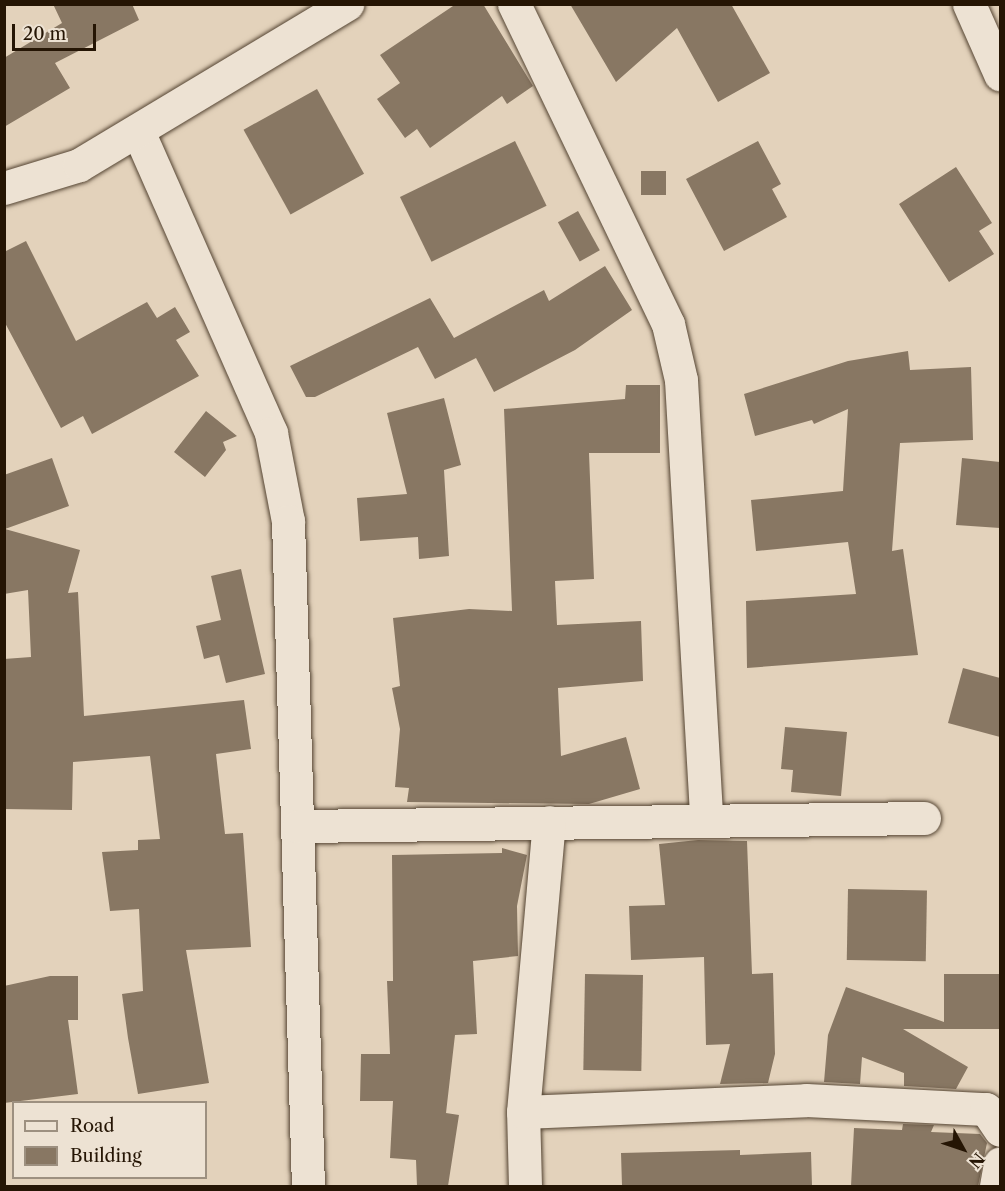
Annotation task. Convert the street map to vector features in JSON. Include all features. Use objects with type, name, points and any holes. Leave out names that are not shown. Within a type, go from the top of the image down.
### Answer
[{"type":"street","points":[[4,188],[79,165],[347,4]]},
{"type":"street","points":[[514,4],[668,324],[681,380],[706,820]]},
{"type":"street","points":[[969,4],[1000,74]]},
{"type":"street","points":[[138,131],[271,433],[288,521],[299,826],[308,1186]]},
{"type":"street","points":[[299,826],[924,818]]},
{"type":"street","points":[[525,1186],[524,1112],[549,822]]},
{"type":"street","points":[[524,1112],[806,1100],[986,1109],[1000,1130]]},
{"type":"street","points":[[996,1186],[1000,1163]]},
{"type":"building","points":[[53,4],[132,4],[139,20],[55,63],[70,88],[4,127],[4,58],[62,23]]},
{"type":"building","points":[[456,4],[483,4],[533,86],[507,104],[502,96],[430,148],[417,129],[405,138],[377,99],[400,83],[380,55]]},
{"type":"building","points":[[570,4],[731,4],[770,73],[718,102],[677,28],[616,82]]},
{"type":"building","points":[[317,89],[364,174],[291,215],[244,130]]},
{"type":"building","points":[[515,141],[547,206],[432,262],[400,197]]},
{"type":"building","points":[[758,141],[781,184],[772,189],[787,217],[724,251],[686,179]]},
{"type":"building","points":[[956,167],[992,223],[979,231],[994,254],[949,282],[899,204]]},
{"type":"building","points":[[641,171],[666,171],[666,195],[641,195]]},
{"type":"building","points":[[578,211],[600,250],[580,262],[558,222]]},
{"type":"building","points":[[26,241],[76,341],[147,302],[157,318],[175,307],[190,332],[176,340],[199,376],[92,434],[83,416],[61,428],[4,321],[4,252]]},
{"type":"building","points":[[605,266],[632,310],[575,350],[494,392],[476,358],[435,379],[418,347],[315,397],[306,397],[290,366],[430,298],[454,338],[544,290],[549,301]]},
{"type":"building","points":[[908,351],[910,370],[971,367],[973,440],[900,443],[892,551],[903,549],[918,655],[747,668],[746,601],[856,594],[848,542],[756,551],[751,500],[843,491],[848,409],[814,424],[812,420],[755,436],[744,394],[848,361]]},
{"type":"building","points":[[626,385],[660,385],[660,453],[589,453],[594,579],[555,581],[557,625],[641,621],[643,681],[558,688],[561,756],[626,737],[640,789],[589,804],[407,802],[409,788],[395,787],[400,729],[392,688],[400,686],[393,618],[469,609],[512,611],[504,409],[625,399]]},
{"type":"building","points":[[444,398],[461,465],[444,470],[449,556],[419,559],[418,537],[360,541],[357,498],[407,494],[387,413]]},
{"type":"building","points":[[206,411],[237,436],[223,442],[226,450],[205,477],[174,452]]},
{"type":"building","points":[[52,458],[69,506],[5,529],[80,550],[68,593],[78,592],[84,716],[244,700],[251,749],[216,754],[225,834],[243,833],[251,947],[186,950],[209,1083],[138,1094],[122,994],[143,991],[139,909],[110,911],[102,852],[138,850],[138,840],[160,839],[150,756],[73,762],[72,810],[4,809],[4,659],[31,657],[28,590],[4,594],[4,475]]},
{"type":"building","points":[[962,458],[1000,462],[1000,528],[956,525]]},
{"type":"building","points":[[241,569],[265,674],[226,683],[219,655],[204,659],[196,626],[221,620],[211,576]]},
{"type":"building","points":[[963,668],[1000,678],[1000,737],[948,723]]},
{"type":"building","points":[[785,727],[847,732],[841,796],[791,792],[793,770],[781,769]]},
{"type":"building","points":[[698,840],[747,841],[752,974],[773,973],[775,1054],[768,1083],[720,1084],[730,1044],[706,1045],[704,957],[631,960],[629,906],[665,905],[659,844]]},
{"type":"building","points":[[502,848],[527,855],[517,906],[518,956],[473,961],[477,1034],[455,1035],[446,1113],[459,1115],[448,1186],[417,1186],[416,1160],[390,1158],[393,1101],[360,1101],[361,1054],[390,1054],[387,981],[393,981],[392,855],[502,853]]},
{"type":"building","points":[[848,889],[927,890],[926,961],[847,960]]},
{"type":"building","points":[[585,974],[643,975],[641,1071],[583,1070]]},
{"type":"building","points":[[944,974],[1000,974],[1000,1029],[903,1029],[968,1067],[956,1089],[904,1086],[904,1073],[862,1057],[860,1084],[824,1082],[828,1035],[846,987],[944,1022]]},
{"type":"building","points":[[50,976],[78,976],[78,1020],[68,1020],[78,1094],[4,1103],[4,986]]},
{"type":"building","points":[[903,1124],[934,1125],[931,1132],[980,1134],[987,1143],[978,1186],[851,1186],[854,1128],[902,1130]]},
{"type":"building","points":[[740,1150],[740,1155],[811,1152],[812,1186],[622,1186],[621,1153]]}]
